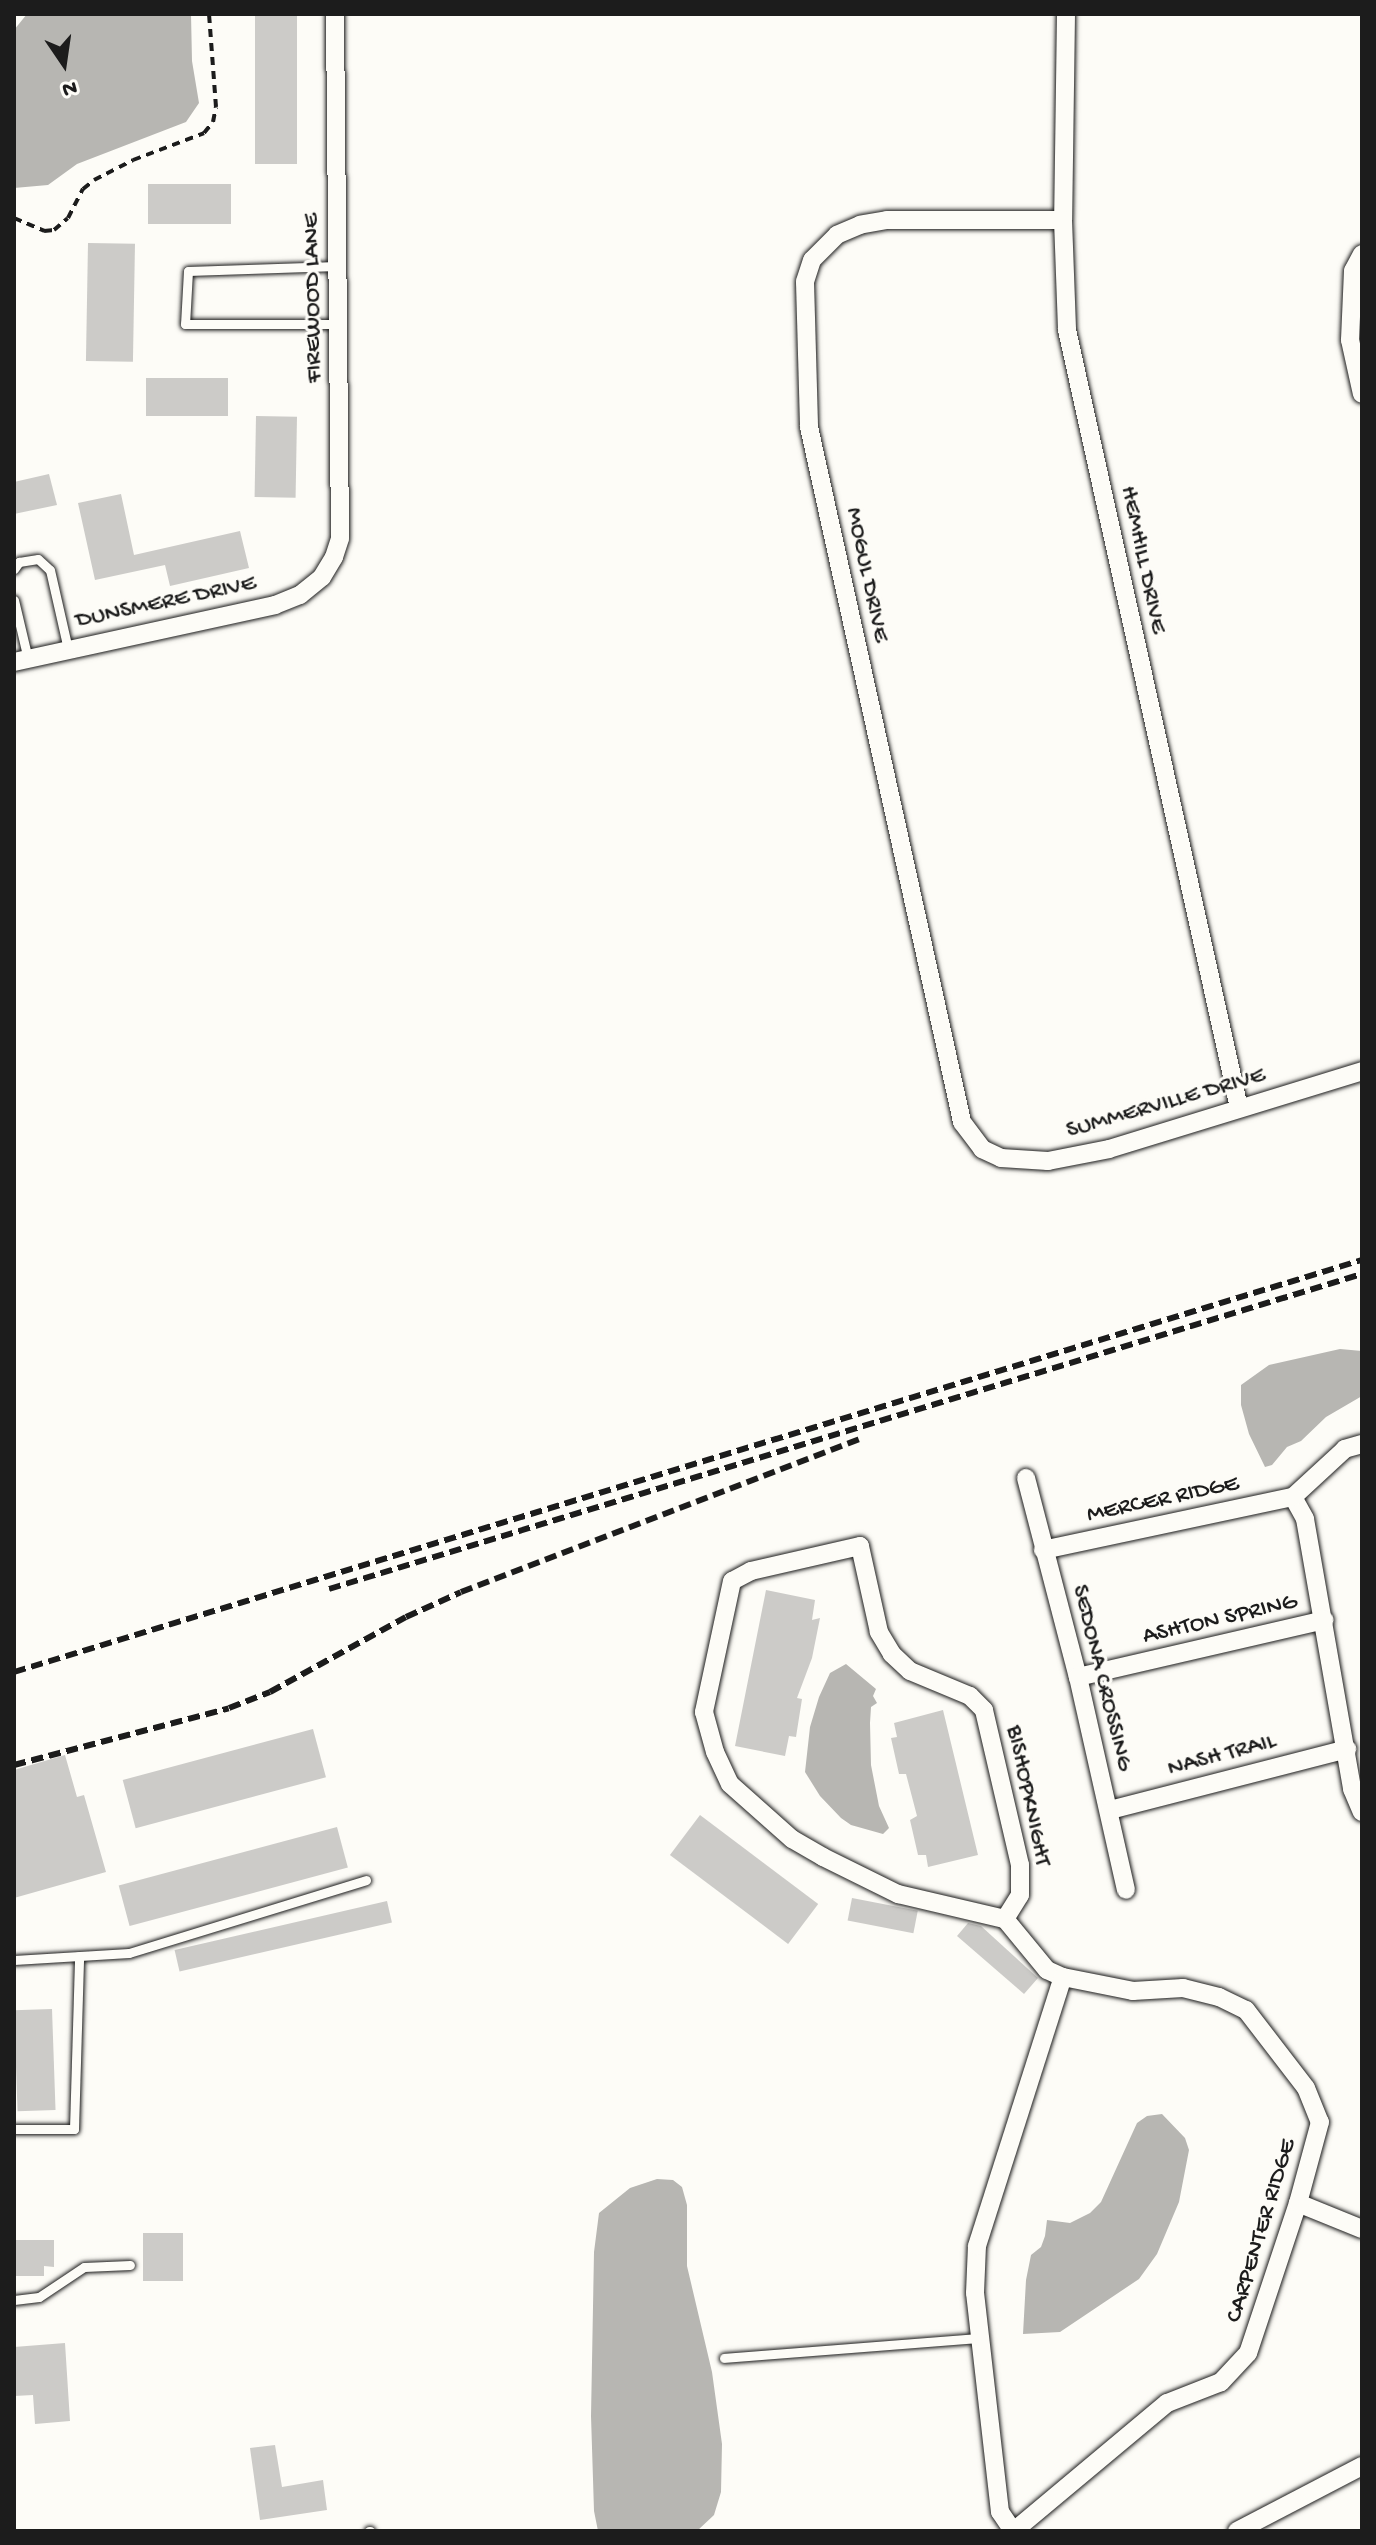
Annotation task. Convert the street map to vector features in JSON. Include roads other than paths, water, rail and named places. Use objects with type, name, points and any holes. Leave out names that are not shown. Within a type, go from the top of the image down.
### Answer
[{"type":"street","name":"FIREWOOD LANE","points":[[322,577],[340,538],[335,14]]},
{"type":"street","name":"HEMHILL DRIVE","points":[[1066,14],[1063,220],[1067,330],[1239,1108]]},
{"type":"street","name":"MOGUL DRIVE","points":[[982,1149],[962,1122],[809,427],[805,282],[812,260],[837,235],[860,225],[887,220],[1063,220]]},
{"type":"street","points":[[1362,254],[1353,271],[1350,325],[1362,394]]},
{"type":"street","name":"DUNSMERE DRIVE","points":[[21,660],[275,605],[300,595],[322,577]]},
{"type":"street","name":"SUMMERVILLE DRIVE","points":[[982,1149],[1001,1158],[1048,1161],[1109,1149],[1362,1071]]},
{"type":"street","points":[[1354,1446],[1293,1497],[1305,1519],[1352,1789],[1362,1812]]},
{"type":"street","name":"SEDONA CROSSING","points":[[1026,1478],[1078,1677],[1126,1890]]},
{"type":"street","name":"MERCER RIDGE","points":[[1043,1550],[1293,1497]]},
{"type":"street","name":"BISHOPKNIGHT","points":[[860,1546],[879,1632],[892,1654],[910,1671],[970,1696],[984,1710],[1020,1865],[1020,1895],[1005,1919],[898,1894],[792,1839],[730,1784],[715,1752],[704,1712],[732,1581],[751,1571],[860,1546]]},
{"type":"street","name":"ASHTON SPRING","points":[[1078,1677],[1325,1620]]},
{"type":"street","name":"NASH TRAIL","points":[[1110,1810],[1347,1749]]},
{"type":"street","name":"CARPENTER RIDGE","points":[[1005,1919],[1047,1970],[1063,1977],[1133,1991],[1183,1988],[1219,1997],[1246,2010],[1306,2088],[1320,2122],[1298,2203],[1248,2353],[1221,2382],[1167,2403],[1014,2531]]},
{"type":"street","points":[[1014,2531],[1000,2512],[975,2293],[977,2246],[1063,1977]]},
{"type":"street","points":[[1298,2203],[1362,2229]]},
{"type":"street","points":[[1237,2531],[1362,2466]]},
{"type":"lane","points":[[337,266],[188,271],[185,324],[338,324]]},
{"type":"lane","points":[[14,569],[19,562],[38,559],[50,570],[68,649]]},
{"type":"lane","points":[[14,600],[21,660]]},
{"type":"lane","points":[[14,1960],[129,1953],[366,1880]]},
{"type":"lane","points":[[14,2129],[74,2129],[79,1956]]},
{"type":"lane","points":[[14,2300],[39,2297],[84,2267],[130,2265]]},
{"type":"lane","points":[[724,2358],[980,2338]]},
{"type":"railway","points":[[14,1672],[1362,1260]]},
{"type":"railway","points":[[329,1589],[1362,1274]]},
{"type":"railway","points":[[14,1765],[229,1708],[270,1692],[406,1617],[461,1592],[860,1439]]}]
